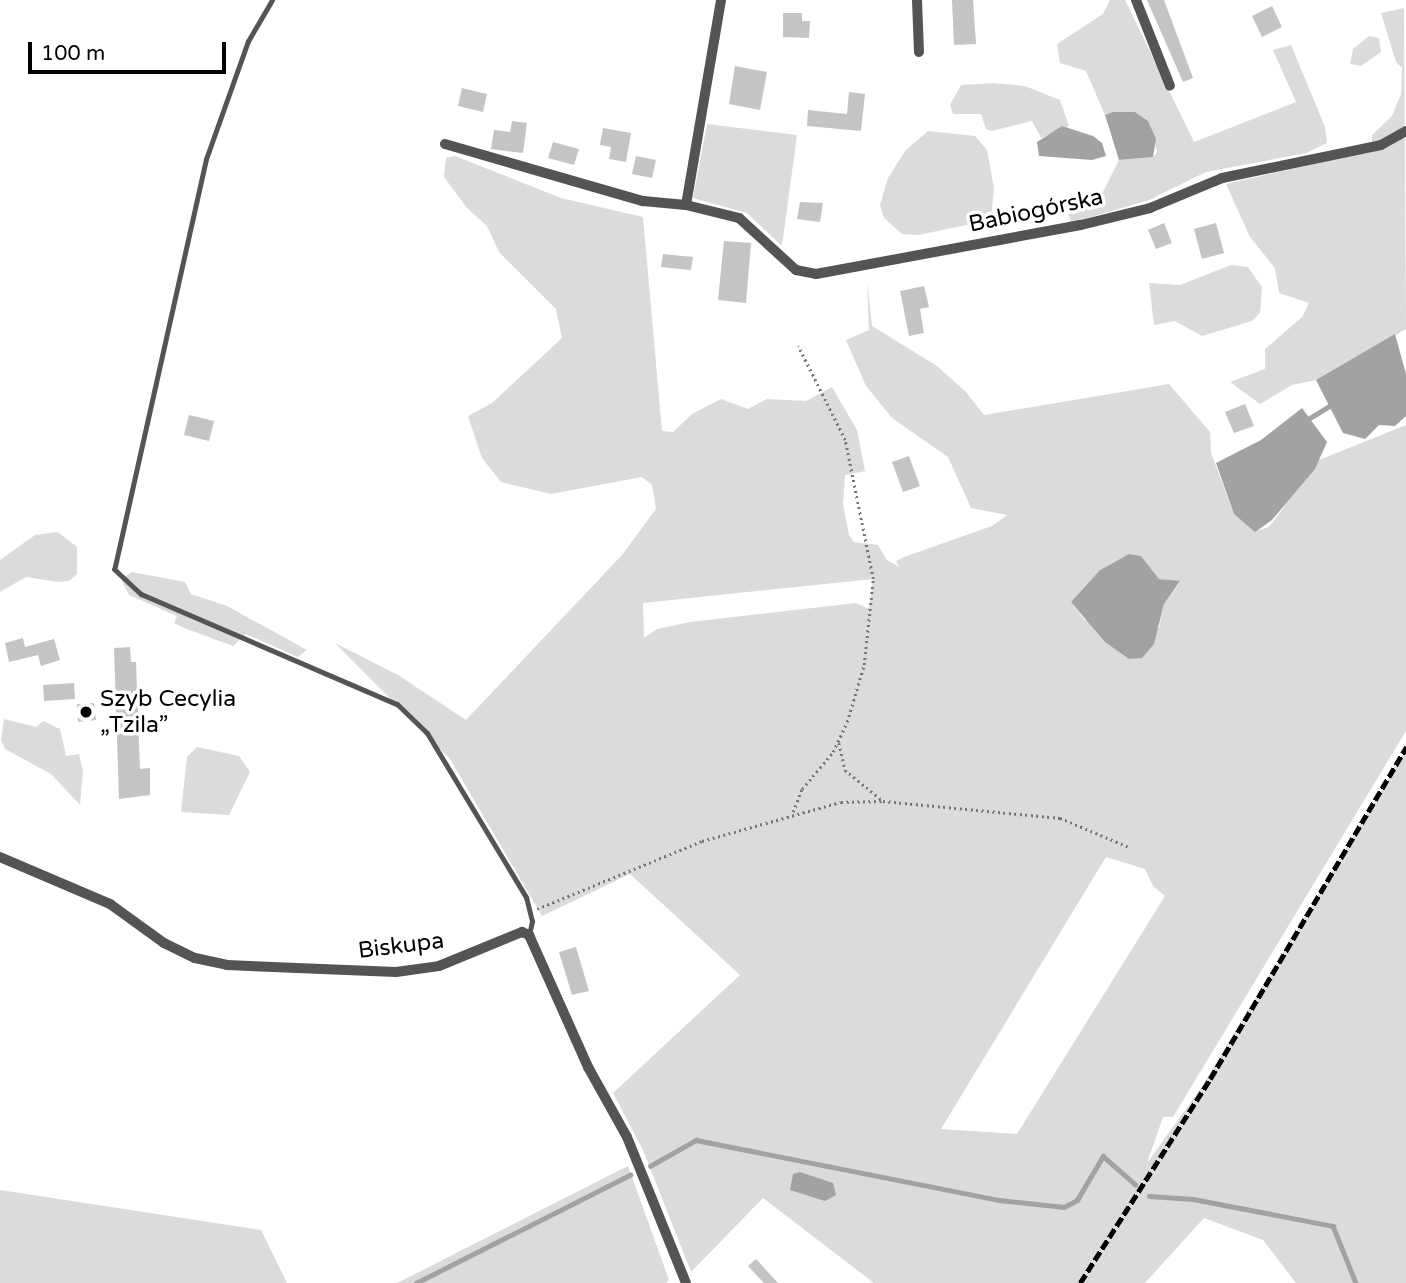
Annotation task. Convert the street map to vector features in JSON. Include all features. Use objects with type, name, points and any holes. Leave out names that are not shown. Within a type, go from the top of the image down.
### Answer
[{"type":"street","points":[[686,205],[721,0]]},
{"type":"street","points":[[917,0],[919,52]]},
{"type":"street","points":[[1136,0],[1170,86]]},
{"type":"street","name":"Babiogórska","points":[[445,144],[643,201],[686,205],[739,218],[796,270],[816,274],[1081,225],[1150,208],[1222,178],[1381,145],[1406,131]]},
{"type":"street","name":"Biskupa","points":[[0,857],[110,904],[164,943],[195,958],[226,965],[396,972],[439,967],[522,932],[529,935]]},
{"type":"street","points":[[529,935],[588,1067],[627,1137],[686,1283]]},
{"type":"lane","points":[[272,0],[248,41],[206,159],[114,569],[141,594],[397,704],[427,733],[531,910],[529,935]]},
{"type":"path","points":[[793,812],[802,789],[839,742],[863,665],[873,579],[845,440],[798,346]]},
{"type":"path","points":[[839,742],[845,770],[883,800]]},
{"type":"path","points":[[531,910],[660,856],[793,812],[841,802],[883,800],[1060,818],[1129,847]]},
{"type":"shaded area","points":[[1110,0],[1125,0],[1194,142],[1296,102],[1273,50],[1291,45],[1325,127],[1327,143],[1306,153],[1206,172],[1149,200],[1071,223],[1068,212],[1075,205],[1102,194],[1119,160],[1153,157],[1157,152],[1148,121],[1135,112],[1105,115],[1086,71],[1060,63],[1057,44],[1103,14]]},
{"type":"shaded area","points":[[1404,8],[1406,329],[1316,380],[1292,385],[1260,404],[1230,382],[1265,369],[1265,349],[1302,317],[1309,303],[1279,293],[1275,268],[1250,237],[1226,184],[1372,151],[1372,135],[1392,116],[1401,94],[1402,68],[1396,62],[1381,13]]},
{"type":"shaded area","points":[[1369,36],[1379,38],[1381,52],[1361,66],[1350,64],[1353,49]]},
{"type":"shaded area","points":[[994,83],[1025,86],[1060,100],[1069,126],[1041,138],[1032,121],[991,131],[986,129],[981,114],[953,114],[950,105],[961,85]]},
{"type":"shaded area","points":[[1113,112],[1135,112],[1148,121],[1156,139],[1153,157],[1119,160],[1105,115]]},
{"type":"shaded area","points":[[707,124],[797,135],[782,246],[747,213],[693,198]]},
{"type":"shaded area","points":[[1062,126],[1093,136],[1102,143],[1106,156],[1092,160],[1039,156],[1037,142]]},
{"type":"shaded area","points":[[928,131],[975,136],[987,150],[994,188],[991,220],[918,235],[902,234],[884,218],[880,205],[888,178],[905,151]]},
{"type":"shaded area","points":[[455,156],[561,198],[643,217],[662,431],[673,432],[692,414],[721,399],[748,409],[767,399],[806,401],[832,387],[857,430],[865,471],[845,475],[843,504],[849,535],[854,542],[878,545],[887,560],[899,567],[896,561],[904,557],[992,526],[1007,515],[971,508],[948,457],[892,418],[866,386],[846,340],[869,330],[867,280],[872,326],[937,366],[966,392],[984,415],[1169,384],[1210,432],[1211,453],[1234,514],[1255,531],[1269,527],[1319,460],[1406,425],[1406,731],[1173,1117],[1163,1117],[1147,1163],[1201,1088],[1406,749],[1406,1283],[1296,1283],[1263,1240],[1204,1218],[1145,1283],[874,1283],[763,1198],[691,1272],[643,1150],[613,1093],[740,975],[630,874],[542,916],[450,759],[335,643],[398,675],[466,720],[622,555],[656,509],[652,485],[642,477],[551,494],[501,482],[482,458],[468,416],[492,403],[562,338],[556,309],[499,252],[487,226],[467,208],[444,177],[446,158]],"holes":[[[1129,554],[1141,556],[1159,579],[1180,582],[1164,604],[1159,628],[1085,620],[1071,602],[1100,570]],[[873,579],[869,609],[856,603],[690,622],[657,629],[644,638],[643,603]],[[1106,857],[1145,869],[1153,886],[1165,896],[1017,1134],[941,1129]]]},
{"type":"shaded area","points":[[1231,265],[1248,267],[1262,287],[1260,313],[1252,321],[1202,336],[1175,321],[1154,325],[1149,283],[1180,285]]},
{"type":"shaded area","points":[[1395,334],[1406,374],[1406,416],[1395,426],[1379,425],[1365,439],[1343,433],[1316,380]]},
{"type":"shaded area","points":[[1302,408],[1327,442],[1315,469],[1272,520],[1255,532],[1234,514],[1216,463],[1261,440]]},
{"type":"shaded area","points":[[58,532],[77,547],[77,574],[69,581],[58,582],[26,577],[0,592],[0,560],[35,535]]},
{"type":"shaded area","points":[[1129,554],[1141,556],[1159,579],[1180,581],[1164,604],[1154,644],[1142,658],[1129,659],[1105,642],[1071,602],[1100,570]]},
{"type":"shaded area","points":[[132,572],[185,582],[191,594],[227,606],[307,650],[298,657],[246,634],[233,646],[184,628],[174,623],[177,616],[129,595],[121,579]]},
{"type":"shaded area","points":[[4,719],[36,727],[43,721],[60,729],[66,756],[79,754],[83,771],[80,805],[51,774],[5,749],[1,740]]},
{"type":"shaded area","points":[[197,747],[239,756],[250,772],[229,815],[181,812],[187,757]]},
{"type":"shaded area","points":[[628,1166],[669,1280],[666,1283],[397,1283]]},
{"type":"shaded area","points":[[800,1172],[833,1183],[836,1195],[825,1201],[790,1190],[793,1174]]},
{"type":"shaded area","points":[[0,1190],[261,1230],[287,1283],[0,1283]]},
{"type":"building","points":[[952,0],[973,0],[976,44],[954,45]]},
{"type":"building","points":[[1147,0],[1164,0],[1193,78],[1183,82]]},
{"type":"building","points":[[1272,6],[1282,27],[1262,37],[1252,16]]},
{"type":"building","points":[[783,13],[802,13],[802,21],[810,21],[809,38],[783,37]]},
{"type":"building","points":[[735,66],[767,72],[760,110],[729,104]]},
{"type":"building","points":[[462,88],[487,94],[483,112],[458,106]]},
{"type":"building","points":[[849,92],[865,94],[861,131],[807,126],[808,110],[847,114]]},
{"type":"building","points":[[512,121],[527,123],[523,153],[491,149],[494,130],[510,132]]},
{"type":"building","points":[[603,128],[631,133],[626,162],[609,159],[611,147],[600,145]]},
{"type":"building","points":[[553,142],[579,149],[574,165],[548,158]]},
{"type":"building","points":[[636,156],[656,160],[652,178],[632,174]]},
{"type":"building","points":[[800,202],[823,203],[820,222],[797,219]]},
{"type":"building","points":[[1164,223],[1172,243],[1156,249],[1148,230]]},
{"type":"building","points":[[1216,223],[1224,253],[1202,259],[1194,229]]},
{"type":"building","points":[[724,241],[751,243],[746,303],[718,300]]},
{"type":"building","points":[[663,254],[693,257],[691,270],[661,267]]},
{"type":"building","points":[[924,286],[929,307],[920,309],[924,333],[909,336],[900,291]]},
{"type":"building","points":[[1245,404],[1254,426],[1234,433],[1225,412]]},
{"type":"building","points":[[189,415],[214,421],[209,441],[184,435]]},
{"type":"building","points":[[909,456],[920,486],[903,492],[892,462]]},
{"type":"building","points":[[23,638],[25,647],[54,639],[60,660],[41,666],[38,655],[9,662],[5,643]]},
{"type":"building","points":[[130,647],[131,662],[136,662],[140,769],[150,768],[150,795],[119,799],[114,648]]},
{"type":"building","points":[[74,683],[75,699],[44,701],[43,685]]},
{"type":"building","points":[[94,703],[96,720],[78,722],[77,704]]},
{"type":"building","points":[[576,947],[589,991],[572,995],[559,952]]},
{"type":"building","points":[[756,1259],[778,1283],[764,1283],[748,1266]]},
{"type":"waterway","points":[[1310,418],[1329,406]]},
{"type":"waterway","points":[[650,1166],[696,1140],[999,1200],[1064,1207],[1077,1200],[1103,1156],[1135,1184]]},
{"type":"waterway","points":[[416,1283],[630,1175]]},
{"type":"waterway","points":[[1149,1196],[1193,1199],[1333,1226],[1356,1283]]},
{"type":"railway","points":[[1080,1283],[1210,1079],[1406,747]]},
{"type":"place","name":"Szyb Cecylia „Tzila”","points":[[86,712]]}]
